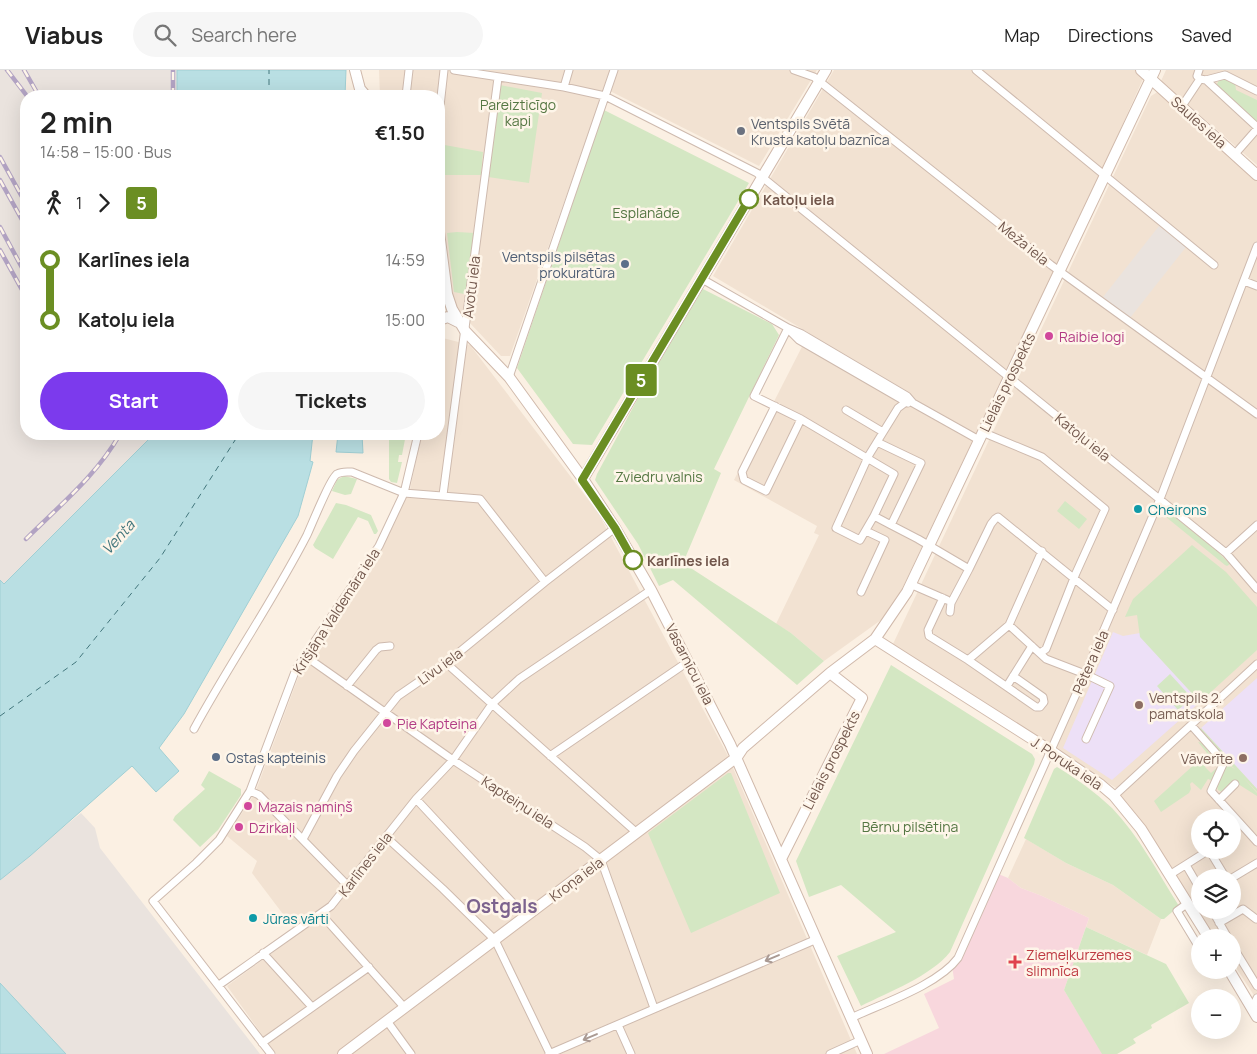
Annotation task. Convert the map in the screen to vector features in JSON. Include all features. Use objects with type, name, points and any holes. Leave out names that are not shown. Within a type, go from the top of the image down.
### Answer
[{"type":"street","points":[[355,70],[360,90]]},
{"type":"street","points":[[407,90],[409,70]]},
{"type":"street","points":[[442,90],[444,70]]},
{"type":"street","name":"Katoļu iela","points":[[454,70],[564,87],[605,96],[763,177],[1226,553],[1257,589]]},
{"type":"street","points":[[564,87],[569,70]]},
{"type":"street","points":[[509,377],[614,70]]},
{"type":"street","name":"Meža iela","points":[[794,70],[814,77],[1060,271],[1257,414]]},
{"type":"street","points":[[582,480],[826,70]]},
{"type":"street","points":[[976,70],[1214,265]]},
{"type":"street","name":"Saules iela","points":[[1141,70],[1153,74],[1182,106],[1257,174]]},
{"type":"street","points":[[1199,70],[1196,76],[1257,128],[1235,154]]},
{"type":"street","name":"Lielais prospekts","points":[[736,757],[743,748],[830,673],[875,639],[892,616],[929,545],[1153,74]]},
{"type":"street","points":[[1182,106],[1203,80],[1225,75],[1257,91]]},
{"type":"street","name":"Avotu iela","points":[[443,495],[498,78]]},
{"type":"street","name":"Pētera iela","points":[[851,1018],[932,981],[952,966],[958,958],[1085,674],[1160,500],[1257,246]]},
{"type":"street","name":"Vasarnīcu iela","points":[[445,279],[447,294],[458,322],[509,377],[615,528],[651,590],[689,661],[736,757],[867,1054]]},
{"type":"street","points":[[702,279],[788,328],[799,340],[909,403],[981,436],[1042,457],[1106,509],[1076,573],[1046,649],[1040,653]]},
{"type":"street","points":[[1244,281],[1257,286]]},
{"type":"street","points":[[445,318],[448,317],[458,322]]},
{"type":"street","points":[[788,328],[754,396],[801,418],[868,458],[894,474],[860,540],[836,528],[868,458],[877,442],[898,408],[909,403]]},
{"type":"street","points":[[774,406],[742,472],[744,480],[766,491],[801,418]]},
{"type":"street","points":[[846,410],[883,432]]},
{"type":"street","name":"Krišjāņa Valdemāra iela","points":[[219,985],[153,901],[196,864],[219,840],[250,791],[293,675],[379,546],[404,493],[417,440]]},
{"type":"street","points":[[877,442],[921,463],[891,525]]},
{"type":"street","points":[[194,729],[300,549],[318,514],[332,480],[343,471],[352,472],[404,493],[480,499],[545,582]]},
{"type":"street","points":[[874,516],[969,569]]},
{"type":"street","points":[[950,612],[951,602],[991,524],[998,517],[1113,610]]},
{"type":"street","points":[[1226,553],[1257,525]]},
{"type":"street","name":"Līvu iela","points":[[303,839],[337,776],[398,696],[446,663],[615,528]]},
{"type":"street","points":[[860,592],[884,540],[866,531]]},
{"type":"street","points":[[968,660],[1010,625],[1042,551]]},
{"type":"street","points":[[910,584],[951,602]]},
{"type":"street","name":"Karlīnes iela","points":[[219,985],[331,906],[416,799],[453,760],[492,704],[519,679],[651,590]]},
{"type":"street","points":[[943,598],[928,630],[929,636],[968,660],[1036,707],[1040,707],[1044,702],[1043,697],[1013,676]]},
{"type":"street","points":[[1010,625],[1046,659],[1110,686],[1086,739]]},
{"type":"street","name":"J. Poruka iela","points":[[875,639],[1050,751],[1101,785],[1114,796],[1141,829],[1204,929]]},
{"type":"street","points":[[348,686],[376,650],[380,647],[390,646]]},
{"type":"street","points":[[1007,686],[1032,646]]},
{"type":"street","name":"Kapteiņu iela","points":[[305,656],[453,760],[585,847],[601,860]]},
{"type":"street","points":[[550,756],[689,661]]},
{"type":"street","points":[[446,663],[637,833]]},
{"type":"street","points":[[1114,796],[1257,664]]},
{"type":"street","name":"Lielais prospekts","points":[[781,859],[862,698],[830,673]]},
{"type":"street","points":[[1191,725],[1224,762],[1210,791],[1257,842]]},
{"type":"street","name":"Kroņa iela","points":[[343,1054],[736,757]]},
{"type":"street","points":[[1219,800],[1236,784]]},
{"type":"street","points":[[250,791],[259,795],[348,886]]},
{"type":"street","points":[[416,799],[526,917]]},
{"type":"street","points":[[386,838],[443,889],[495,940],[550,1054],[817,939]]},
{"type":"street","points":[[1170,874],[1208,850],[1220,869]]},
{"type":"street","points":[[601,860],[654,1008]]},
{"type":"street","points":[[1241,873],[1257,863]]},
{"type":"street","points":[[1186,865],[1191,874]]},
{"type":"street","points":[[1188,903],[1177,911],[1191,934]]},
{"type":"street","points":[[1219,923],[1243,908],[1256,919]]},
{"type":"street","points":[[321,914],[404,1007]]},
{"type":"street","points":[[1217,919],[1223,929]]},
{"type":"street","points":[[263,953],[312,1007]]},
{"type":"street","points":[[1241,960],[1257,986]]},
{"type":"street","points":[[262,1043],[369,967]]},
{"type":"street","points":[[1234,979],[1255,1013]]},
{"type":"street","points":[[219,985],[271,1054]]},
{"type":"street","points":[[1255,1013],[1257,998]]},
{"type":"street","points":[[387,1021],[411,1054]]},
{"type":"street","points":[[618,1025],[631,1054]]},
{"type":"street","points":[[830,1054],[861,1040]]},
{"type":"shaded area","points":[[0,70],[177,70],[177,90],[20,90],[20,440],[148,440],[4,585],[0,580]]},
{"type":"shaded area","points":[[379,70],[817,70],[759,166],[606,89],[603,91],[510,356],[501,356],[453,305],[445,234],[445,90],[380,90]]},
{"type":"shaded area","points":[[834,70],[1147,70],[1107,159],[898,597],[881,620],[824,661],[791,633],[776,624],[819,535],[814,533],[817,526],[734,480],[809,333],[713,276]]},
{"type":"shaded area","points":[[1166,70],[1257,70],[1257,165],[1161,81]]},
{"type":"shaded area","points":[[1159,91],[1257,180],[1257,1000],[1241,975],[1241,929],[1210,929],[1203,919],[1241,919],[1241,869],[1191,869],[1191,901],[1116,788],[893,644],[1151,96]]},
{"type":"shaded area","points":[[1159,226],[1186,247],[1130,318],[1103,297]]},
{"type":"shaded area","points":[[445,339],[470,345],[597,511],[727,754],[857,1054],[276,1054],[227,986],[298,934],[252,873],[257,861],[227,836],[255,793],[299,675],[375,562],[410,490],[420,440],[445,440]]},
{"type":"shaded area","name":"Ventspils 2. pamatskola","points":[[1113,632],[1123,636],[1140,633],[1141,637],[1200,702],[1112,780],[1063,748]]},
{"type":"shaded area","name":"Vāverīte","points":[[1257,678],[1257,789],[1201,728]]},
{"type":"shaded area","points":[[81,813],[95,828],[100,848],[260,1054],[63,1054],[0,989],[0,878]]},
{"type":"shaded area","points":[[1026,839],[1066,863],[1113,885],[1161,919],[1147,955],[1086,927],[1089,918],[1021,888],[1008,878]]},
{"type":"shaded area","name":"Ziemeļkurzemes slimnīca","points":[[996,873],[1008,878],[1021,888],[1089,918],[1064,990],[1103,1054],[884,1054],[939,1028],[924,994],[954,979],[952,966]]},
{"type":"green space","points":[[1224,78],[1235,83],[1236,90],[1257,100],[1257,122],[1216,86],[1219,80]]},
{"type":"green space","name":"Pareizticīgo kapi","points":[[500,85],[542,93],[529,183],[488,177]]},
{"type":"green space","name":"Esplanāde","points":[[604,110],[749,183],[592,445],[573,444],[517,368]]},
{"type":"green space","points":[[445,145],[483,152],[481,175],[445,175]]},
{"type":"green space","points":[[447,233],[475,233],[469,295],[454,292]]},
{"type":"green space","name":"Zviedru valnis","points":[[702,287],[772,324],[779,335],[714,469],[721,473],[683,563],[791,633],[824,661],[797,685],[673,580],[659,586],[638,544],[595,480],[676,328]]},
{"type":"green space","points":[[389,440],[405,440],[402,455],[399,455],[398,462],[402,462],[397,483],[391,482],[389,479]]},
{"type":"green space","points":[[344,476],[357,479],[351,494],[345,495],[332,491],[337,480]]},
{"type":"green space","points":[[1065,501],[1087,519],[1079,529],[1057,511]]},
{"type":"green space","points":[[336,503],[371,515],[378,531],[374,534],[368,521],[358,517],[333,559],[313,545]]},
{"type":"green space","points":[[1167,511],[1216,550],[1230,564],[1225,565],[1166,517]]},
{"type":"green space","points":[[1192,545],[1226,572],[1257,607],[1257,650],[1200,702],[1140,637],[1137,615],[1125,617],[1133,599]]},
{"type":"green space","name":"Bērnu pilsētiņa","points":[[891,665],[1032,754],[1035,759],[950,952],[942,961],[921,976],[861,1006],[837,956],[896,932],[841,885],[809,897],[796,861]]},
{"type":"green space","points":[[1170,674],[1192,698],[1178,710],[1157,686]]},
{"type":"green space","points":[[1201,728],[1257,789],[1257,792],[1243,777],[1257,793],[1257,796],[1235,782],[1222,792],[1218,790],[1217,787],[1226,764],[1235,769],[1199,731]]},
{"type":"green space","points":[[1198,742],[1202,743],[1215,758],[1205,767],[1211,773],[1219,766],[1213,781],[1208,779],[1201,790],[1192,782],[1189,793],[1161,812],[1154,801],[1207,753]]},
{"type":"green space","points":[[1057,767],[1086,786],[1112,808],[1140,843],[1179,906],[1164,919],[1161,919],[1113,885],[1066,863],[1024,838],[1054,769]]},
{"type":"green space","points":[[209,771],[241,789],[241,795],[218,830],[200,847],[173,820],[205,789],[201,785]]},
{"type":"green space","points":[[728,773],[731,773],[780,893],[691,933],[648,833]]},
{"type":"green space","points":[[1086,927],[1166,964],[1189,1003],[1151,1025],[1152,1028],[1133,1039],[1136,1043],[1117,1054],[1102,1054],[1064,990]]},
{"type":"water","points":[[177,70],[346,70],[345,90],[177,90]]},
{"type":"water","name":"Venta","points":[[148,440],[312,440],[310,461],[313,462],[298,516],[184,714],[159,748],[179,771],[156,792],[132,766],[0,880],[0,580],[4,584]]},
{"type":"water","points":[[337,440],[362,440],[363,453],[336,452]]},
{"type":"water","points":[[0,983],[66,1054],[0,1054]]},
{"type":"ferry route","points":[[269,70],[269,90]]},
{"type":"ferry route","points":[[0,716],[76,662],[160,558],[235,440]]},
{"type":"railway","points":[[7,70],[22,90]]},
{"type":"railway","points":[[24,70],[36,90]]},
{"type":"railway","points":[[173,70],[173,90]]},
{"type":"railway","points":[[0,157],[20,193]]},
{"type":"railway","points":[[0,180],[20,216]]},
{"type":"railway","points":[[0,227],[20,264]]},
{"type":"railway","points":[[0,250],[20,286]]},
{"type":"railway","points":[[26,539],[89,477],[116,440]]},
{"type":"bus line","name":"5","points":[[633,560],[615,528],[582,480],[749,199]]},
{"type":"place","name":"Ventspils Svētā Krusta katoļu baznīca","points":[[741,131]]},
{"type":"place","name":"Katoļu iela","points":[[749,199]]},
{"type":"place","name":"Ventspils pilsētas prokuratūra","points":[[625,264]]},
{"type":"place","name":"Raibie logi","points":[[1049,336]]},
{"type":"place","name":"Cheirons","points":[[1138,509]]},
{"type":"place","name":"Karlīnes iela","points":[[633,560]]},
{"type":"place","name":"Ventspils 2. pamatskola","points":[[1139,705]]},
{"type":"place","name":"Pie Kapteiņa","points":[[387,723]]},
{"type":"place","name":"Ostas kapteinis","points":[[216,757]]},
{"type":"place","name":"Vāverīte","points":[[1243,758]]},
{"type":"place","name":"Mazais namiņš","points":[[248,806]]},
{"type":"place","name":"Dzirkaļi","points":[[239,827]]},
{"type":"place","name":"Jūras vārti","points":[[253,918]]},
{"type":"place","name":"Ziemeļkurzemes slimnīca","points":[[1015,962]]},
{"type":"district","name":"Ostgals","points":[[502,906]]}]
